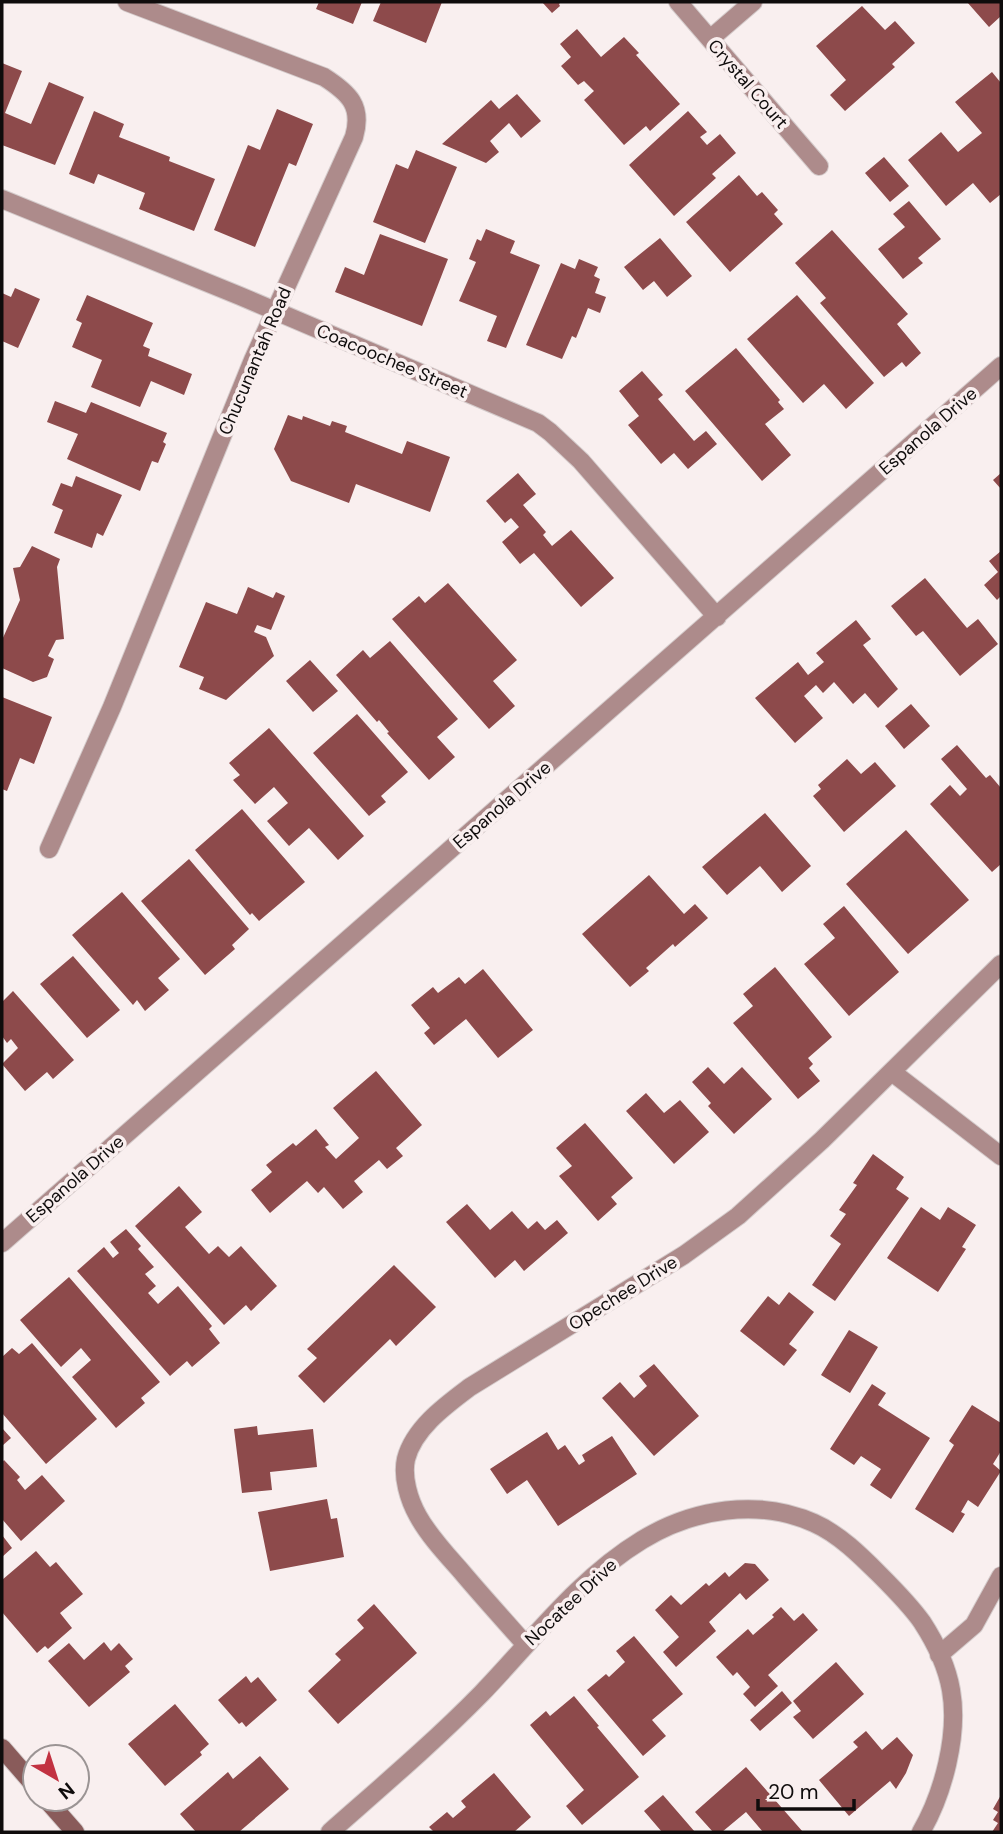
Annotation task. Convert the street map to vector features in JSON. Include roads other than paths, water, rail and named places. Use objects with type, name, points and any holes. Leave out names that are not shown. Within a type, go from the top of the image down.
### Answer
[{"type":"main road","points":[[2,1748],[21,1770]]},
{"type":"main road","points":[[58,1813],[75,1832]]},
{"type":"street","name":"Chucunantah Road","points":[[49,849],[276,311],[358,124],[354,104],[324,77],[127,2]]},
{"type":"street","name":"Crystal Court","points":[[678,2],[819,166]]},
{"type":"street","points":[[710,39],[753,2]]},
{"type":"street","name":"Coacoochee Street","points":[[2,199],[276,311],[525,417],[551,432],[602,484],[717,617]]},
{"type":"street","name":"Espanola Drive","points":[[2,1243],[1001,366]]},
{"type":"street","name":"Opechee Drive","points":[[525,1644],[446,1554],[417,1516],[405,1475],[406,1460],[413,1444],[438,1412],[470,1387],[716,1233],[822,1140],[1001,964]]},
{"type":"street","points":[[892,1072],[1001,1157]]},
{"type":"street","name":"Nocatee Drive","points":[[330,1832],[440,1734],[583,1586],[642,1540],[677,1523],[702,1515],[749,1509],[813,1522],[831,1532],[870,1564],[922,1622],[939,1655],[951,1690],[952,1728],[938,1799],[921,1832]]},
{"type":"street","points":[[939,1655],[974,1625],[1001,1576]]}]
